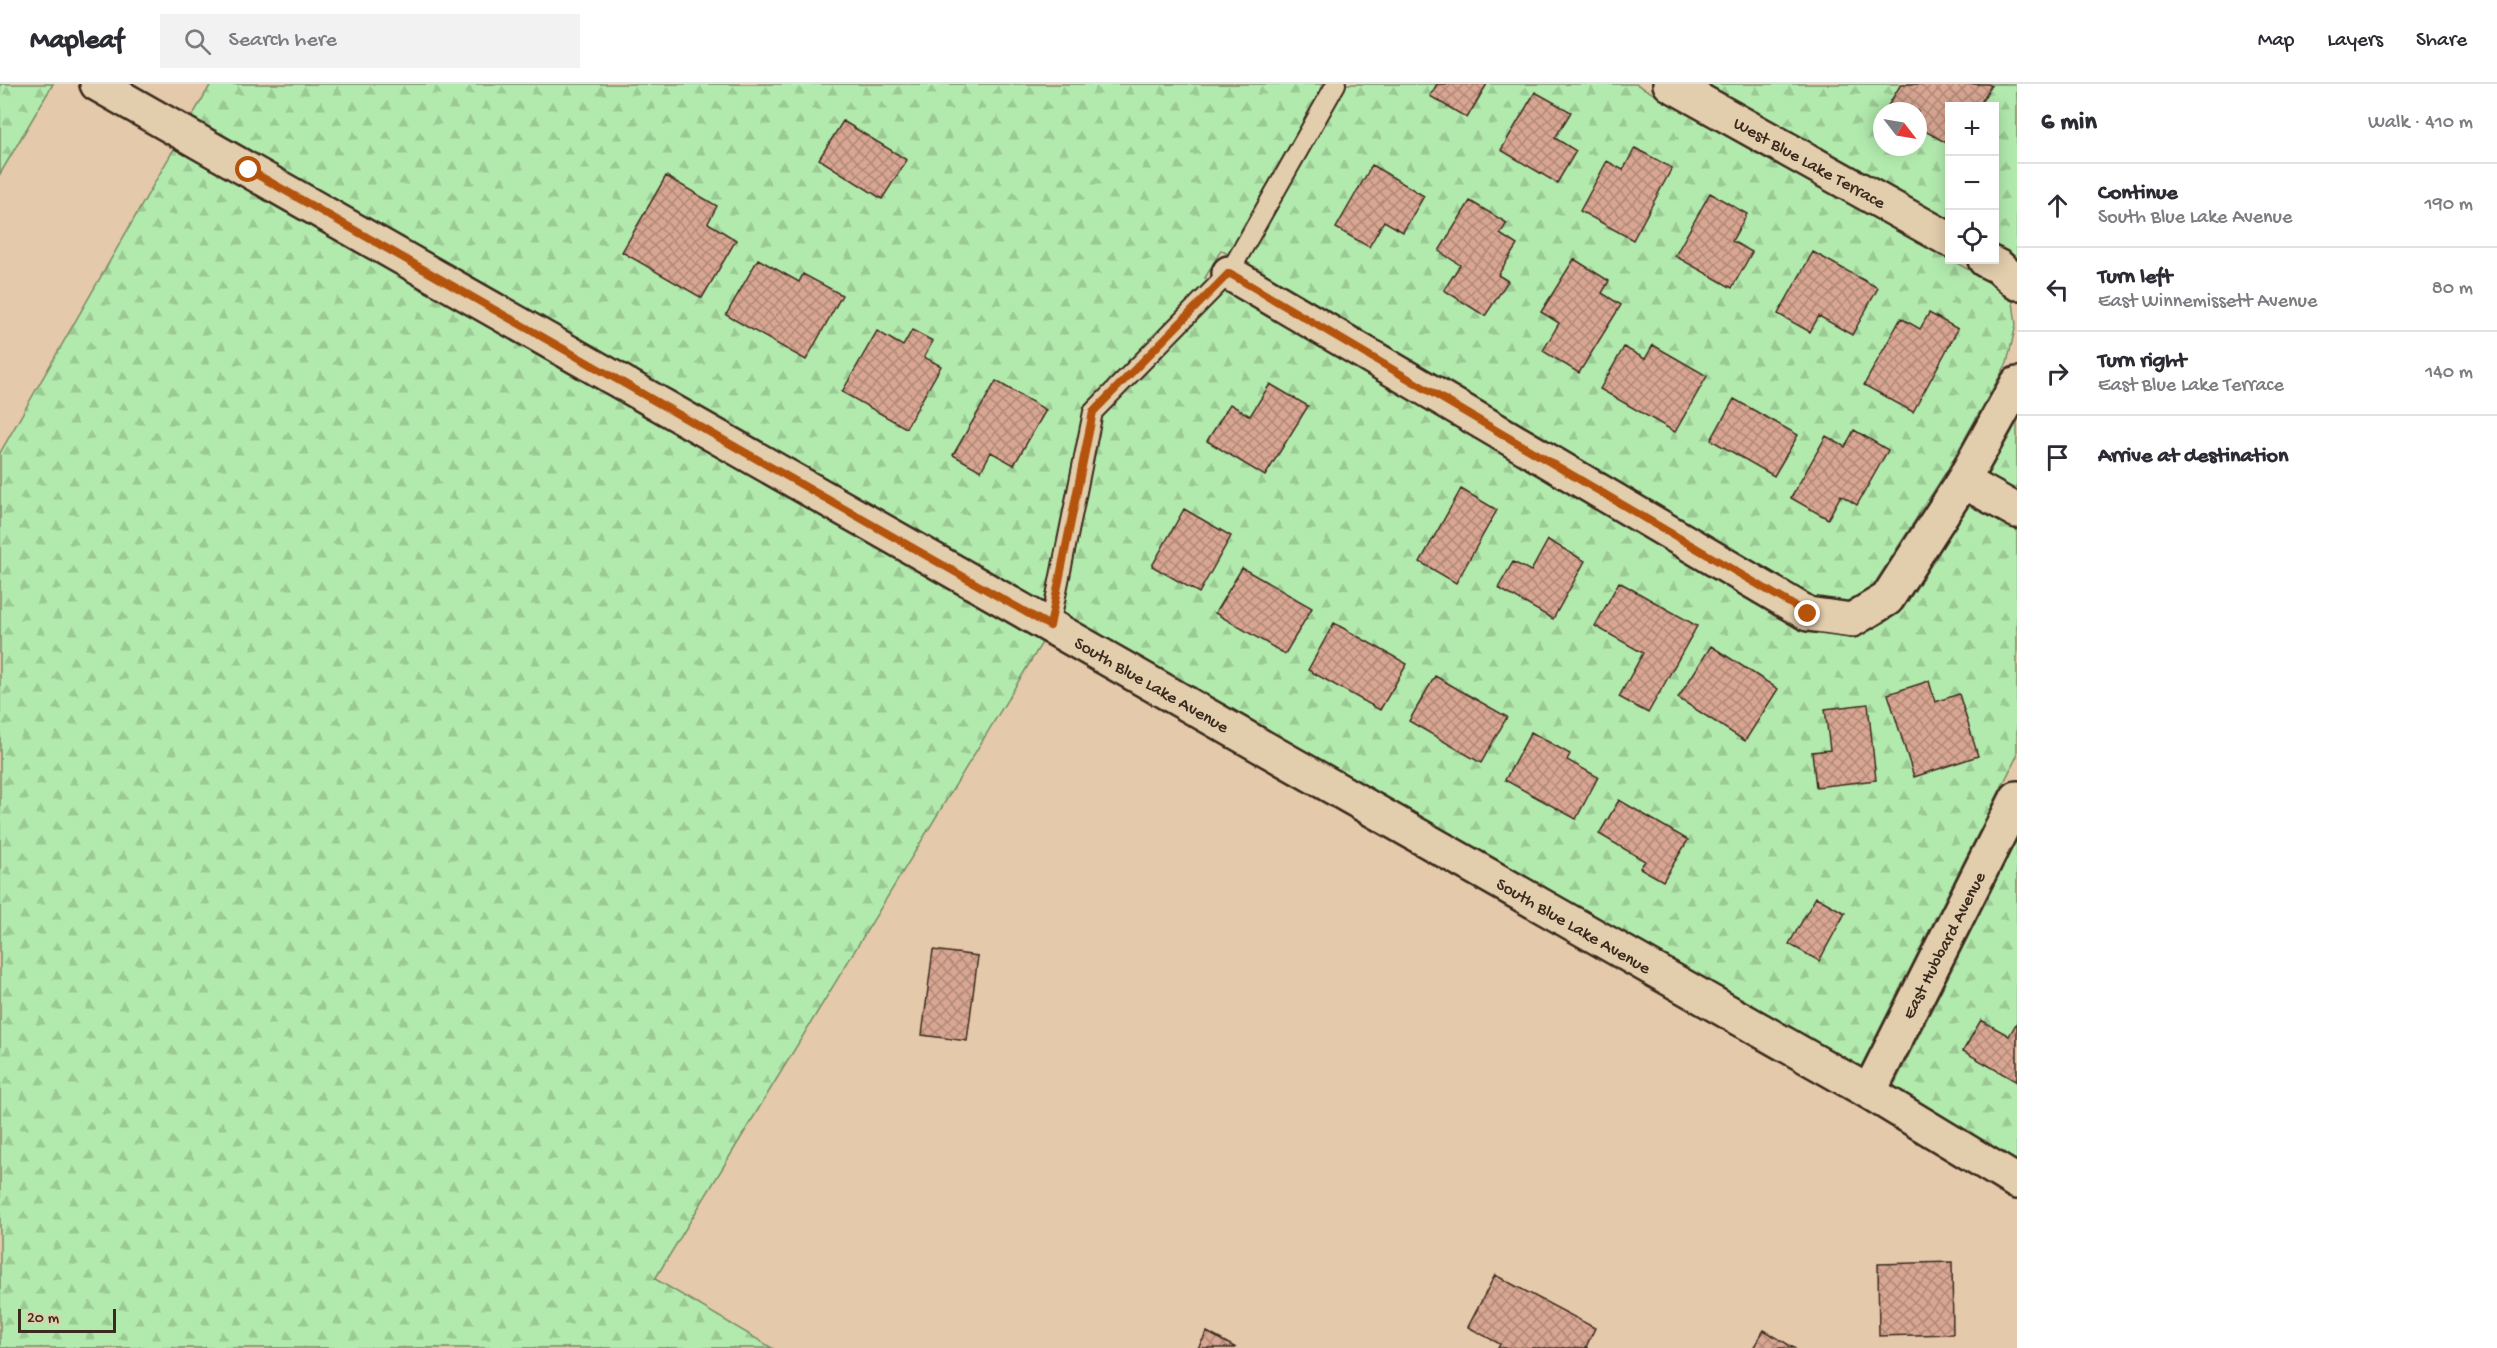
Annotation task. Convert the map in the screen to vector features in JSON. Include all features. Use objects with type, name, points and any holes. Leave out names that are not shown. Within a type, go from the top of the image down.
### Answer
[{"type":"main road","name":"South Blue Lake Avenue","points":[[97,84],[1869,1092],[2017,1182]]},
{"type":"main road","name":"West Blue Lake Terrace","points":[[1670,84],[1945,237]]},
{"type":"main road","points":[[1993,264],[2017,283]]},
{"type":"main road","points":[[1229,273],[1808,614],[1852,620],[1887,599],[1962,481],[2017,384]]},
{"type":"main road","points":[[1962,481],[2017,511]]},
{"type":"main road","name":"East Hubbard Avenue","points":[[1869,1092],[2017,798]]},
{"type":"lane","points":[[1050,626],[1093,412],[1229,273],[1336,84]]},
{"type":"green space","points":[[0,84],[53,84],[0,174]]},
{"type":"green space","points":[[211,84],[1636,84],[1945,256],[1945,264],[1959,264],[1989,281],[2013,302],[2016,325],[2007,363],[1946,472],[1873,586],[1846,602],[1812,597],[1221,250],[1205,278],[1799,628],[1841,636],[1866,631],[1891,618],[1903,609],[1970,504],[2017,530],[2017,756],[1860,1068],[191,118]]},
{"type":"green space","points":[[1704,84],[2017,84],[2017,262],[1999,249],[1999,102],[1945,102],[1945,219]]},
{"type":"green space","points":[[175,147],[1043,641],[655,1279],[772,1348],[0,1348],[0,453]]},
{"type":"green space","points":[[2017,422],[2017,492],[1987,476]]},
{"type":"green space","points":[[2017,839],[2017,1162],[1893,1087]]},
{"type":"building","points":[[1437,84],[1487,84],[1467,118],[1430,96]]},
{"type":"building","points":[[1901,84],[1988,84],[1991,86],[1981,102],[1945,102],[1945,142],[1927,132],[1927,102],[1890,102]]},
{"type":"building","points":[[1535,92],[1571,112],[1555,138],[1576,151],[1557,183],[1501,150]]},
{"type":"building","points":[[843,121],[907,160],[882,199],[819,159]]},
{"type":"building","points":[[1635,148],[1672,168],[1633,240],[1580,211],[1607,161],[1623,170]]},
{"type":"building","points":[[1372,165],[1424,196],[1403,232],[1384,221],[1369,247],[1336,228]]},
{"type":"building","points":[[666,176],[717,206],[708,223],[736,240],[702,298],[622,252]]},
{"type":"building","points":[[1710,193],[1747,214],[1732,241],[1752,252],[1732,288],[1675,256]]},
{"type":"building","points":[[1470,201],[1507,223],[1500,234],[1517,245],[1498,275],[1508,281],[1485,316],[1444,290],[1460,265],[1439,251]]},
{"type":"building","points":[[1813,252],[1878,288],[1852,335],[1819,316],[1810,332],[1778,314]]},
{"type":"building","points":[[758,259],[799,282],[803,274],[842,295],[806,360],[726,315]]},
{"type":"building","points":[[1574,259],[1609,281],[1602,293],[1621,305],[1579,373],[1543,351],[1559,323],[1541,312]]},
{"type":"building","points":[[1929,313],[1958,329],[1913,412],[1864,385],[1901,318],[1920,329]]},
{"type":"building","points":[[912,330],[933,341],[924,357],[941,366],[906,428],[842,392],[877,331],[903,346]]},
{"type":"building","points":[[1653,345],[1707,376],[1675,432],[1600,389],[1624,347],[1645,359]]},
{"type":"building","points":[[996,381],[1046,410],[1014,465],[991,452],[981,471],[953,455]]},
{"type":"building","points":[[1270,384],[1308,406],[1265,476],[1207,441],[1230,404],[1250,416]]},
{"type":"building","points":[[1734,399],[1798,435],[1774,476],[1711,440]]},
{"type":"building","points":[[1854,430],[1888,450],[1857,505],[1841,495],[1828,519],[1791,498],[1826,436],[1845,447]]},
{"type":"building","points":[[1461,489],[1497,510],[1456,583],[1420,562]]},
{"type":"building","points":[[1184,509],[1231,536],[1199,593],[1152,566]]},
{"type":"building","points":[[1548,540],[1585,561],[1553,619],[1498,588],[1513,562],[1531,571]]},
{"type":"building","points":[[1242,568],[1312,608],[1285,654],[1215,613]]},
{"type":"building","points":[[1619,582],[1697,626],[1648,713],[1619,697],[1643,653],[1595,626]]},
{"type":"building","points":[[1334,623],[1407,664],[1380,710],[1308,670]]},
{"type":"building","points":[[1711,646],[1778,689],[1745,741],[1678,698]]},
{"type":"building","points":[[1435,676],[1507,717],[1481,763],[1409,721]]},
{"type":"building","points":[[1929,681],[1935,702],[1959,694],[1978,756],[1914,777],[1888,694]]},
{"type":"building","points":[[1868,704],[1876,780],[1816,787],[1812,752],[1830,750],[1825,709]]},
{"type":"building","points":[[1531,732],[1570,754],[1567,760],[1598,777],[1576,819],[1505,780]]},
{"type":"building","points":[[1619,800],[1688,840],[1663,881],[1640,868],[1645,861],[1599,834]]},
{"type":"building","points":[[1816,897],[1845,913],[1819,961],[1789,944]]},
{"type":"building","points":[[933,950],[978,956],[967,1041],[922,1035]]},
{"type":"building","points":[[1981,1020],[2009,1036],[2017,1022],[2017,1082],[1963,1051]]},
{"type":"building","points":[[1952,1262],[1953,1334],[1879,1336],[1878,1264]]},
{"type":"building","points":[[1495,1275],[1595,1328],[1586,1347],[1588,1348],[1498,1348],[1500,1344],[1468,1327]]},
{"type":"building","points":[[1764,1330],[1794,1348],[1753,1348]]},
{"type":"building","points":[[1207,1332],[1236,1348],[1198,1348]]},
{"type":"route","points":[[249,170],[1050,626],[1093,412],[1229,273],[1808,614]]}]
